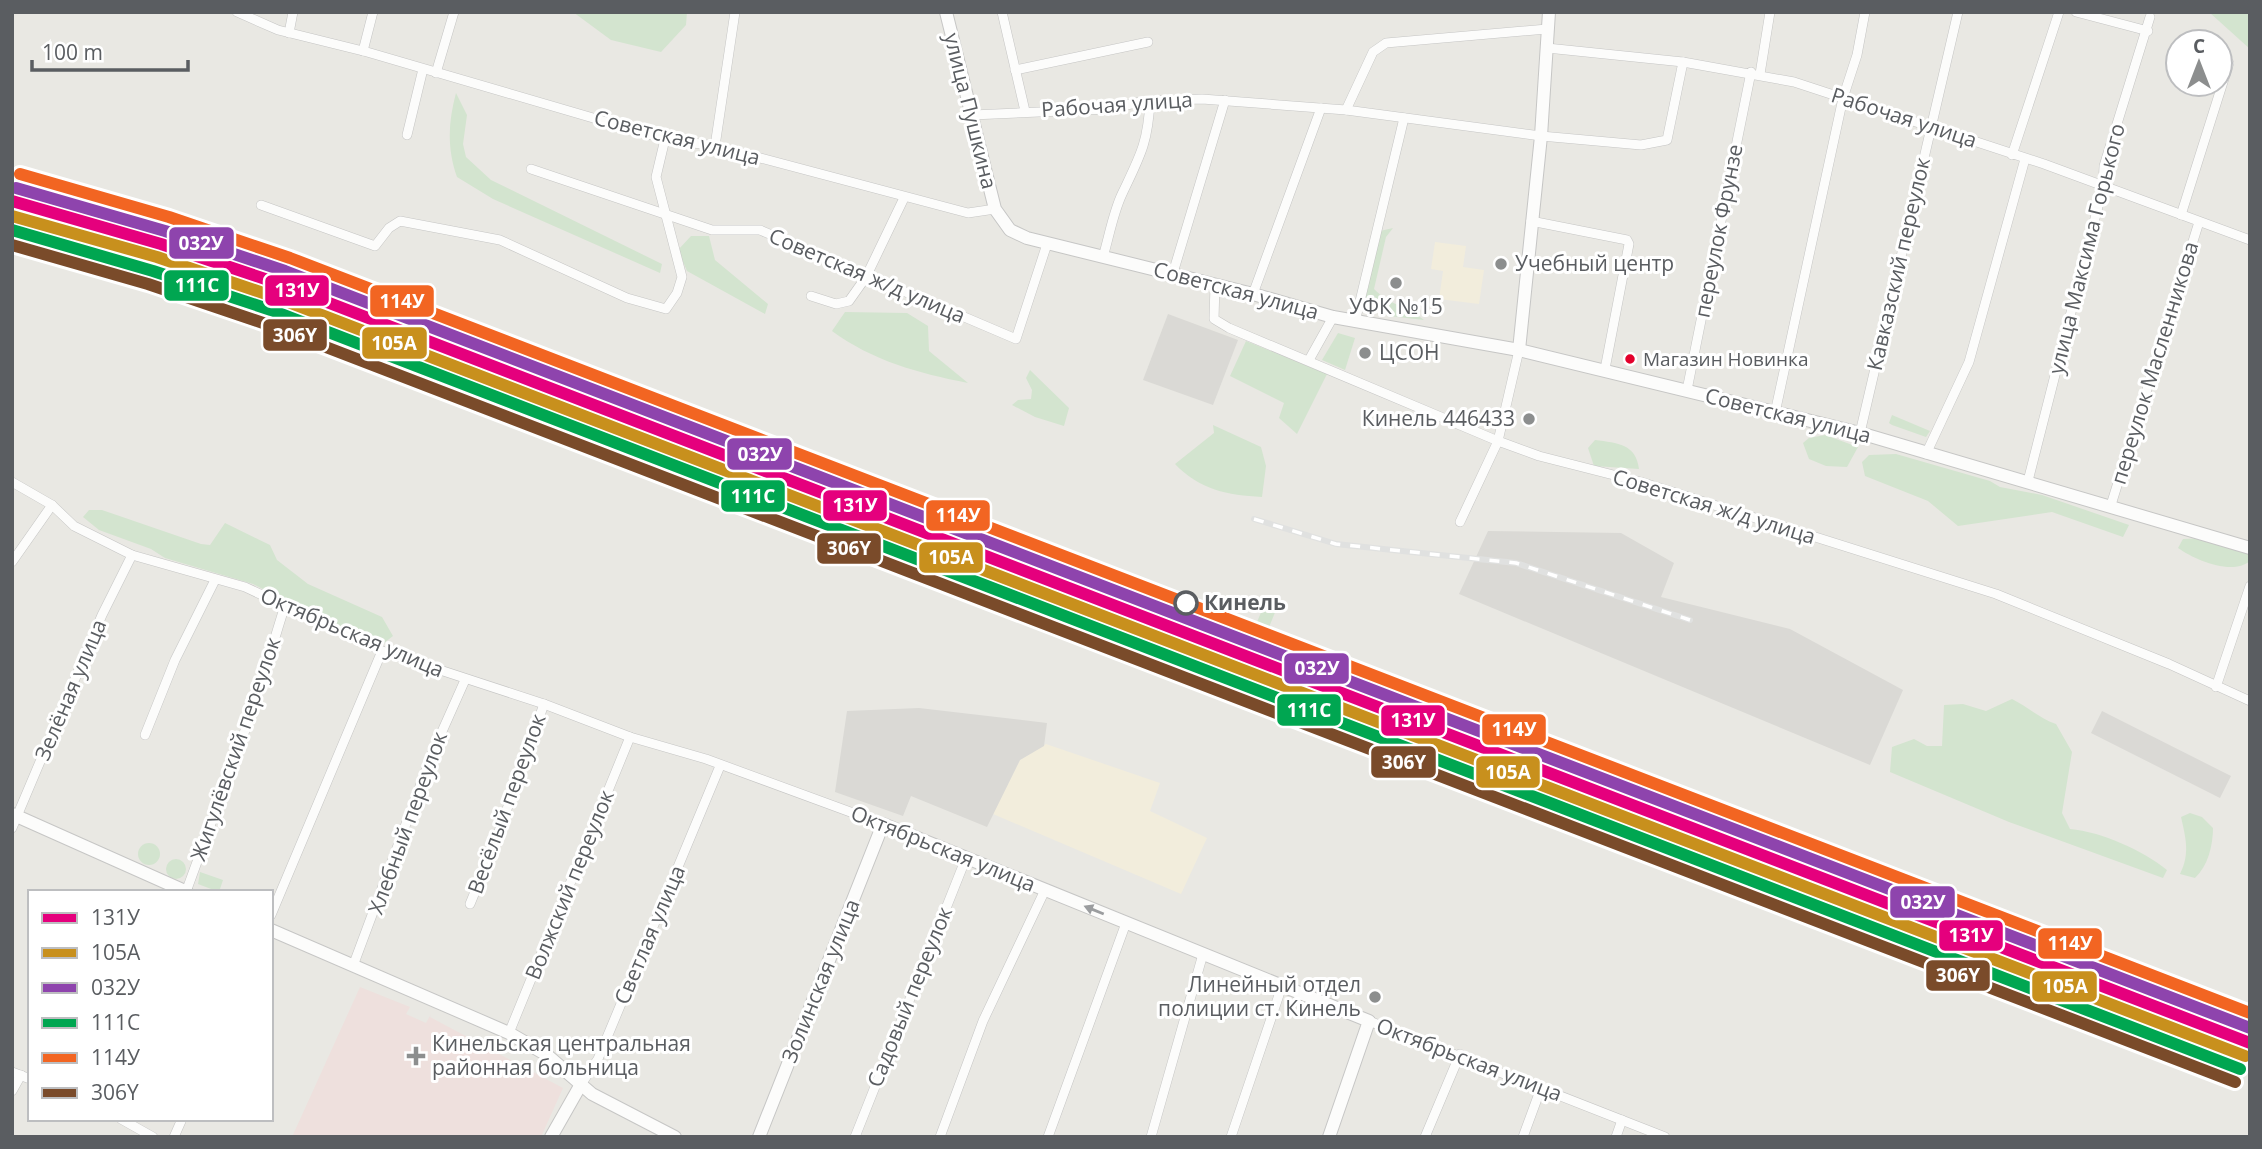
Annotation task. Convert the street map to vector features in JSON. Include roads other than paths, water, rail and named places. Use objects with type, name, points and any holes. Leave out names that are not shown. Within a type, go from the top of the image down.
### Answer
[{"type":"street","name":"Советская улица","points":[[237,12],[289,33],[363,51],[665,139],[715,146],[968,213],[995,209],[1010,230],[1047,244],[1172,273],[1333,317],[1519,350],[1860,433],[2250,548]]},
{"type":"street","points":[[289,33],[293,12]]},
{"type":"street","points":[[363,51],[373,12]]},
{"type":"street","points":[[436,73],[454,12]]},
{"type":"street","points":[[715,146],[735,12]]},
{"type":"street","name":"улица Пушкина","points":[[946,12],[995,209]]},
{"type":"street","points":[[1002,12],[1025,111]]},
{"type":"street","points":[[1460,522],[1499,441],[1519,350],[1541,136],[1549,12]]},
{"type":"street","name":"переулок Фрунзе","points":[[1687,390],[1770,12]]},
{"type":"street","points":[[1775,413],[1843,98],[1857,55],[1865,12]]},
{"type":"street","name":"Кавказский переулок","points":[[1860,433],[1958,12]]},
{"type":"street","points":[[2012,155],[2059,12]]},
{"type":"street","points":[[2077,12],[2148,31]]},
{"type":"street","name":"улица Максима Горького","points":[[2028,481],[2103,187],[2104,166],[2148,31],[2150,17]]},
{"type":"street","points":[[1346,110],[1373,52],[1385,43],[1548,29]]},
{"type":"street","points":[[1015,70],[1148,42]]},
{"type":"street","name":"Рабочая улица","points":[[1547,48],[1683,62],[1756,73],[1931,127],[2250,240]]},
{"type":"street","name":"Рабочая улица","points":[[972,115],[1108,109],[1150,101],[1225,100],[1346,110],[1541,136],[1641,145],[1667,140],[1683,62]]},
{"type":"street","points":[[407,135],[423,69]]},
{"type":"street","name":"переулок Масленникова","points":[[2181,215],[2218,98]]},
{"type":"street","points":[[1172,273],[1225,100]]},
{"type":"street","points":[[1103,257],[1121,195],[1133,177],[1148,138],[1150,101]]},
{"type":"street","points":[[1253,294],[1321,108]]},
{"type":"street","points":[[1355,322],[1404,118]]},
{"type":"street","points":[[261,205],[375,246],[388,228],[400,221],[500,240],[627,298],[666,309],[677,293],[682,277],[656,177],[665,139]]},
{"type":"street","points":[[1926,454],[1969,362],[2025,159]]},
{"type":"street","name":"Советская ж/д улица","points":[[531,169],[712,230],[760,230],[1016,339],[1047,244]]},
{"type":"street","points":[[811,296],[836,304],[849,301],[866,277],[904,198]]},
{"type":"street","points":[[1531,220],[1627,240],[1629,244],[1605,369]]},
{"type":"street","name":"переулок Масленникова","points":[[2111,505],[2199,222]]},
{"type":"street","name":"Советская ж/д улица","points":[[1215,284],[1214,319],[1499,441],[1539,456],[1641,482],[1996,594],[2169,664],[2250,701]]},
{"type":"street","points":[[1309,360],[1333,317]]},
{"type":"street","name":"Октябрьская улица","points":[[12,482],[52,505],[74,526],[132,555],[244,587],[382,651],[544,704],[630,737],[883,824],[1254,975],[1665,1137]]},
{"type":"street","points":[[12,562],[52,505]]},
{"type":"street","name":"Зелёная улица","points":[[14,819],[102,615],[132,555]]},
{"type":"street","points":[[145,735],[175,660],[215,580]]},
{"type":"street","points":[[2216,687],[2250,586]]},
{"type":"street","name":"Жигулёвский переулок","points":[[187,890],[255,703],[285,605]]},
{"type":"street","points":[[273,910],[382,651]]},
{"type":"street","name":"Хлебный переулок","points":[[353,966],[432,754],[465,680]]},
{"type":"street","name":"Весёлый переулок","points":[[470,904],[495,843],[544,704]]},
{"type":"street","name":"Волжский переулок","points":[[509,1033],[630,737]]},
{"type":"street","name":"Светлая улица","points":[[551,1137],[598,1059],[720,766]]},
{"type":"street","points":[[14,819],[181,890]]},
{"type":"street","name":"Золинская улица","points":[[759,1137],[883,824]]},
{"type":"street","name":"Садовый переулок","points":[[855,1137],[966,858]]},
{"type":"street","points":[[940,1137],[983,1021],[1045,890]]},
{"type":"street","points":[[1048,1137],[1126,923]]},
{"type":"street","points":[[273,931],[509,1033],[547,1055],[580,1086],[676,1137]]},
{"type":"street","points":[[1151,1137],[1203,954]]},
{"type":"street","points":[[1231,1137],[1282,986]]},
{"type":"street","points":[[1329,1137],[1369,1021]]},
{"type":"street","points":[[1426,1137],[1460,1054]]},
{"type":"street","points":[[12,1091],[21,1075]]},
{"type":"street","points":[[1523,1137],[1541,1088]]},
{"type":"street","points":[[1616,1137],[1622,1120]]},
{"type":"street","points":[[125,1121],[153,1137]]},
{"type":"street","points":[[174,1137],[181,1121]]},
{"type":"railway","points":[[1254,519],[1336,544],[1516,563],[1690,620]]},
{"type":"place","name":"Учебный центр","points":[[1501,264]]},
{"type":"place","name":"УФК №15","points":[[1396,283]]},
{"type":"place","name":"ЦСОН","points":[[1365,353]]},
{"type":"place","name":"Магазин Новинка","points":[[1630,359]]},
{"type":"place","name":"Кинель 446433","points":[[1529,419]]},
{"type":"place","name":"Кинель","points":[[1186,603]]},
{"type":"place","name":"Линейный отдел полиции ст. Кинель","points":[[1375,997]]},
{"type":"place","name":"Кинельская центральная районная больница","points":[[416,1056]]}]
